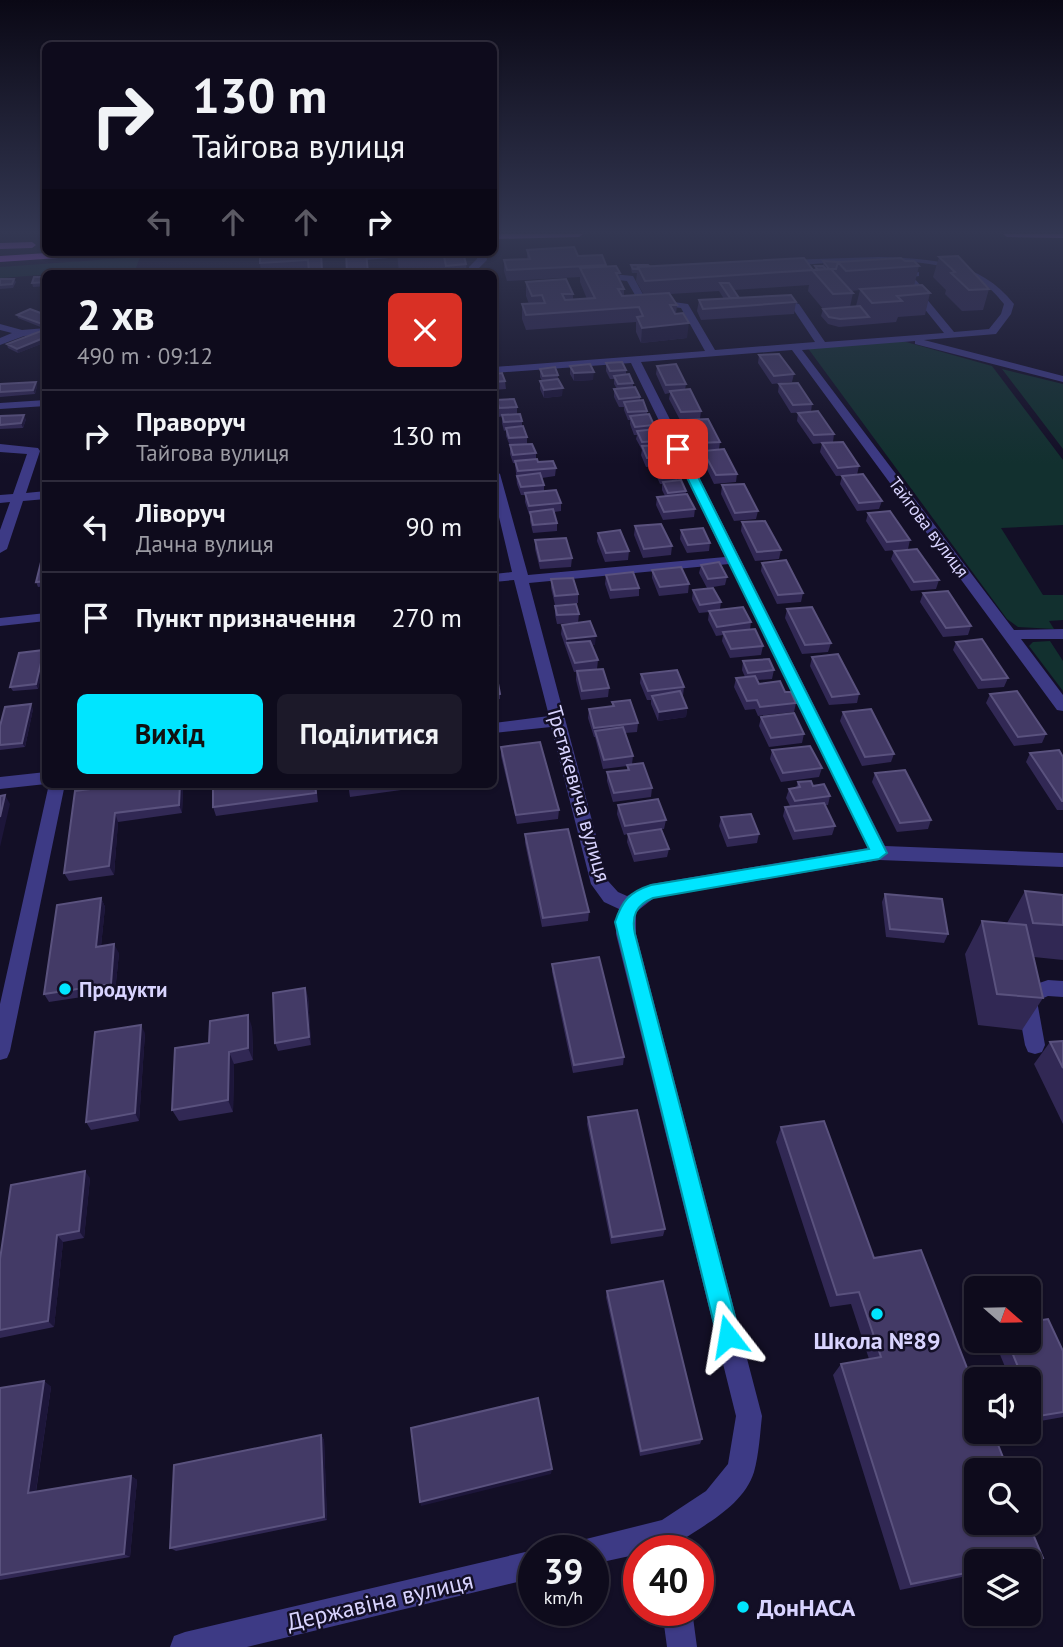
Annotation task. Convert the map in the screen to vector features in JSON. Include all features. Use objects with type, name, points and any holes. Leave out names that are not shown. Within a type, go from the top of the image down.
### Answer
[{"type":"street","points":[[688,311],[711,353]]},
{"type":"street","points":[[799,311],[822,345]]},
{"type":"street","points":[[931,311],[951,335]]},
{"type":"street","points":[[497,370],[992,332],[1007,311]]},
{"type":"street","points":[[0,327],[22,333]]},
{"type":"street","points":[[0,342],[22,333],[42,331]]},
{"type":"street","points":[[906,338],[1063,379]]},
{"type":"street","name":"Тайгова вулиця","points":[[795,347],[1063,706]]},
{"type":"street","points":[[634,359],[879,853]]},
{"type":"street","points":[[0,406],[42,402]]},
{"type":"street","points":[[0,448],[34,452],[0,549]]},
{"type":"street","name":"Третякевича вулиця","points":[[497,485],[600,884],[611,897],[629,906],[624,922],[626,934],[749,1416],[741,1470],[716,1502],[676,1535]]},
{"type":"street","points":[[0,499],[42,495]]},
{"type":"street","points":[[497,578],[733,560]]},
{"type":"street","points":[[0,622],[42,617]]},
{"type":"street","points":[[1010,635],[1063,634]]},
{"type":"street","points":[[497,728],[557,721]]},
{"type":"street","points":[[0,783],[42,778]]},
{"type":"street","points":[[0,1051],[56,788]]},
{"type":"street","points":[[629,906],[639,896],[651,891],[879,853],[1063,860]]},
{"type":"street","points":[[1035,1045],[1026,996],[1048,988],[1063,989]]},
{"type":"street","name":"Державіна вулиця","points":[[185,1647],[518,1568]]},
{"type":"street","points":[[679,1626],[682,1647]]},
{"type":"green space","points":[[899,340],[992,366],[1063,460],[1063,525],[1001,528],[1043,595],[1063,595],[1063,620],[1049,621],[1054,629],[1018,627],[1007,619],[807,347]]},
{"type":"green space","points":[[1002,369],[1063,384],[1063,449]]},
{"type":"green space","points":[[1050,641],[1063,661],[1063,691],[1029,646],[1033,642]]},
{"type":"building","points":[[35,311],[42,314],[42,324],[17,315]]},
{"type":"building","points":[[524,311],[584,311],[526,315]]},
{"type":"building","points":[[641,311],[673,311],[675,314],[683,313],[689,323],[642,328],[637,317],[643,316]]},
{"type":"building","points":[[824,311],[864,311],[869,317],[840,319],[829,317]]},
{"type":"building","points":[[42,331],[42,339],[17,349],[7,344]]},
{"type":"building","points":[[779,354],[794,374],[774,376],[759,355]]},
{"type":"building","points":[[622,362],[626,370],[610,371],[606,363]]},
{"type":"building","points":[[590,364],[594,372],[574,373],[570,366]]},
{"type":"building","points":[[676,364],[686,384],[666,385],[657,366]]},
{"type":"building","points":[[555,367],[558,375],[543,376],[540,369]]},
{"type":"building","points":[[502,373],[505,381],[497,382],[497,374]]},
{"type":"building","points":[[629,374],[633,383],[618,384],[614,376]]},
{"type":"building","points":[[558,379],[563,388],[544,390],[540,381]]},
{"type":"building","points":[[36,382],[33,390],[0,392],[0,384]]},
{"type":"building","points":[[798,383],[812,404],[793,405],[779,384]]},
{"type":"building","points":[[635,387],[640,397],[619,399],[614,389]]},
{"type":"building","points":[[690,389],[701,411],[681,412],[670,391]]},
{"type":"building","points":[[514,399],[517,407],[499,408],[497,400]]},
{"type":"building","points":[[643,400],[647,411],[628,412],[624,402]]},
{"type":"building","points":[[818,411],[834,434],[814,435],[798,413]]},
{"type":"building","points":[[520,414],[522,421],[504,422],[502,415]]},
{"type":"building","points":[[649,414],[654,425],[635,427],[630,416]]},
{"type":"building","points":[[24,415],[21,423],[0,425],[0,416]]},
{"type":"building","points":[[708,419],[720,442],[699,443],[687,420]]},
{"type":"building","points":[[523,426],[527,437],[509,438],[506,428]]},
{"type":"building","points":[[656,429],[661,441],[642,442],[637,431]]},
{"type":"building","points":[[843,442],[859,466],[838,468],[822,443]]},
{"type":"building","points":[[532,444],[536,453],[513,455],[510,445]]},
{"type":"building","points":[[662,445],[667,457],[647,458],[642,446]]},
{"type":"building","points":[[724,449],[737,474],[716,475],[703,451]]},
{"type":"building","points":[[537,459],[538,462],[553,461],[556,468],[518,471],[515,461]]},
{"type":"building","points":[[673,465],[678,474],[661,476],[657,467]]},
{"type":"building","points":[[540,473],[544,485],[521,487],[517,476]]},
{"type":"building","points":[[863,474],[882,501],[859,503],[842,476]]},
{"type":"building","points":[[681,480],[686,491],[668,493],[663,482]]},
{"type":"building","points":[[744,484],[758,511],[735,513],[722,485]]},
{"type":"building","points":[[556,490],[561,503],[529,506],[525,493]]},
{"type":"building","points":[[687,494],[695,509],[664,512],[657,497]]},
{"type":"building","points":[[553,509],[557,523],[533,525],[530,512]]},
{"type":"building","points":[[890,511],[910,540],[887,542],[868,513]]},
{"type":"building","points":[[765,521],[781,550],[757,552],[742,522]]},
{"type":"building","points":[[661,524],[672,546],[644,549],[635,526]]},
{"type":"building","points":[[703,528],[710,543],[688,545],[681,530]]},
{"type":"building","points":[[620,530],[629,551],[606,553],[598,533]]},
{"type":"building","points":[[566,538],[572,558],[540,561],[535,540]]},
{"type":"building","points":[[917,549],[939,580],[914,582],[894,551]]},
{"type":"building","points":[[42,558],[42,581],[36,582]]},
{"type":"building","points":[[786,560],[803,593],[778,595],[762,563]]},
{"type":"building","points":[[719,562],[727,577],[708,579],[701,565]]},
{"type":"building","points":[[681,567],[689,584],[660,587],[652,570]]},
{"type":"building","points":[[633,572],[639,588],[611,590],[606,575]]},
{"type":"building","points":[[573,578],[578,594],[555,596],[551,579]]},
{"type":"building","points":[[713,588],[721,602],[700,605],[693,590]]},
{"type":"building","points":[[948,591],[971,626],[946,628],[923,593]]},
{"type":"building","points":[[576,604],[579,614],[557,615],[555,606]]},
{"type":"building","points":[[743,607],[751,622],[717,627],[709,611]]},
{"type":"building","points":[[812,607],[831,643],[805,645],[787,609]]},
{"type":"building","points":[[590,621],[596,636],[567,639],[562,625]]},
{"type":"building","points":[[755,629],[763,646],[731,649],[723,632]]},
{"type":"building","points":[[982,639],[1008,678],[982,680],[956,642]]},
{"type":"building","points":[[590,641],[598,660],[575,663],[567,643]]},
{"type":"building","points":[[42,650],[36,684],[10,687],[19,653]]},
{"type":"building","points":[[838,654],[859,694],[832,697],[812,657]]},
{"type":"building","points":[[769,659],[774,670],[748,673],[743,661]]},
{"type":"building","points":[[603,669],[609,688],[582,691],[577,671]]},
{"type":"building","points":[[677,670],[684,687],[648,691],[641,674]]},
{"type":"building","points":[[755,676],[759,684],[780,681],[785,692],[791,692],[796,703],[760,707],[757,700],[747,701],[736,678]]},
{"type":"building","points":[[680,691],[687,708],[659,712],[652,696]]},
{"type":"building","points":[[1017,691],[1046,734],[1018,737],[990,694]]},
{"type":"building","points":[[630,700],[638,723],[594,728],[589,709],[614,706],[612,702]]},
{"type":"building","points":[[31,704],[22,743],[0,745],[0,726],[5,707]]},
{"type":"building","points":[[871,709],[894,754],[865,757],[843,712]]},
{"type":"building","points":[[794,713],[804,734],[771,738],[761,717]]},
{"type":"building","points":[[623,727],[633,756],[604,760],[595,731]]},
{"type":"building","points":[[540,742],[559,810],[516,815],[501,747]]},
{"type":"building","points":[[810,746],[822,768],[783,773],[772,750]]},
{"type":"building","points":[[1059,750],[1063,757],[1063,801],[1030,753]]},
{"type":"building","points":[[643,763],[652,788],[614,793],[607,772],[629,770],[627,765]]},
{"type":"building","points":[[905,770],[931,820],[900,823],[875,773]]},
{"type":"building","points":[[811,781],[813,786],[824,784],[830,796],[795,801],[789,789],[800,787],[798,782]]},
{"type":"building","points":[[98,788],[180,788],[179,805],[115,813],[109,866],[64,873],[75,791]]},
{"type":"building","points":[[213,788],[315,788],[316,793],[213,807]]},
{"type":"building","points":[[5,795],[0,817],[0,796]]},
{"type":"building","points":[[658,799],[666,820],[625,826],[618,805]]},
{"type":"building","points":[[824,803],[835,826],[795,831],[785,807]]},
{"type":"building","points":[[751,814],[759,834],[729,838],[721,817]]},
{"type":"building","points":[[568,829],[589,912],[543,918],[525,834]]},
{"type":"building","points":[[661,829],[669,849],[635,854],[628,834]]},
{"type":"building","points":[[1025,891],[1063,895],[1063,925],[1033,923]]},
{"type":"building","points":[[885,894],[942,899],[948,934],[890,929]]},
{"type":"building","points":[[101,898],[96,947],[114,944],[111,984],[44,994],[57,905]]},
{"type":"building","points":[[982,921],[1026,925],[1043,998],[997,994]]},
{"type":"building","points":[[599,957],[624,1057],[574,1065],[552,964]]},
{"type":"building","points":[[305,988],[309,1037],[275,1043],[273,993]]},
{"type":"building","points":[[248,1015],[248,1048],[229,1052],[228,1100],[172,1110],[175,1048],[209,1043],[210,1021]]},
{"type":"building","points":[[141,1025],[135,1113],[86,1122],[95,1032]]},
{"type":"building","points":[[1063,1041],[1063,1068],[1050,1042]]},
{"type":"building","points":[[637,1110],[665,1229],[612,1237],[588,1117]]},
{"type":"building","points":[[824,1121],[874,1258],[921,1250],[967,1367],[964,1367],[964,1444],[998,1444],[1003,1458],[964,1458],[964,1535],[1033,1535],[1039,1549],[964,1549],[964,1573],[911,1584],[841,1364],[881,1357],[859,1292],[837,1295],[781,1127]]},
{"type":"building","points":[[85,1171],[79,1231],[57,1235],[48,1321],[0,1330],[0,1259],[11,1185]]},
{"type":"building","points":[[663,1281],[702,1439],[641,1451],[607,1291]]},
{"type":"building","points":[[1048,1319],[1063,1351],[1063,1412],[1041,1416],[1041,1367],[1018,1367],[1012,1353],[1041,1353],[1041,1320]]},
{"type":"building","points":[[44,1381],[28,1493],[131,1476],[124,1554],[0,1575],[0,1388]]},
{"type":"building","points":[[538,1398],[552,1469],[420,1502],[411,1428]]},
{"type":"building","points":[[321,1435],[324,1517],[170,1548],[174,1465]]},
{"type":"place","name":"Продукти","points":[[65,989]]},
{"type":"place","name":"Школа №89","points":[[877,1314]]},
{"type":"place","name":"ДонНАСА","points":[[743,1607]]},
{"type":"route","points":[[678,449],[879,853],[651,891],[639,896],[629,906],[624,922],[626,934],[728,1336]]}]
